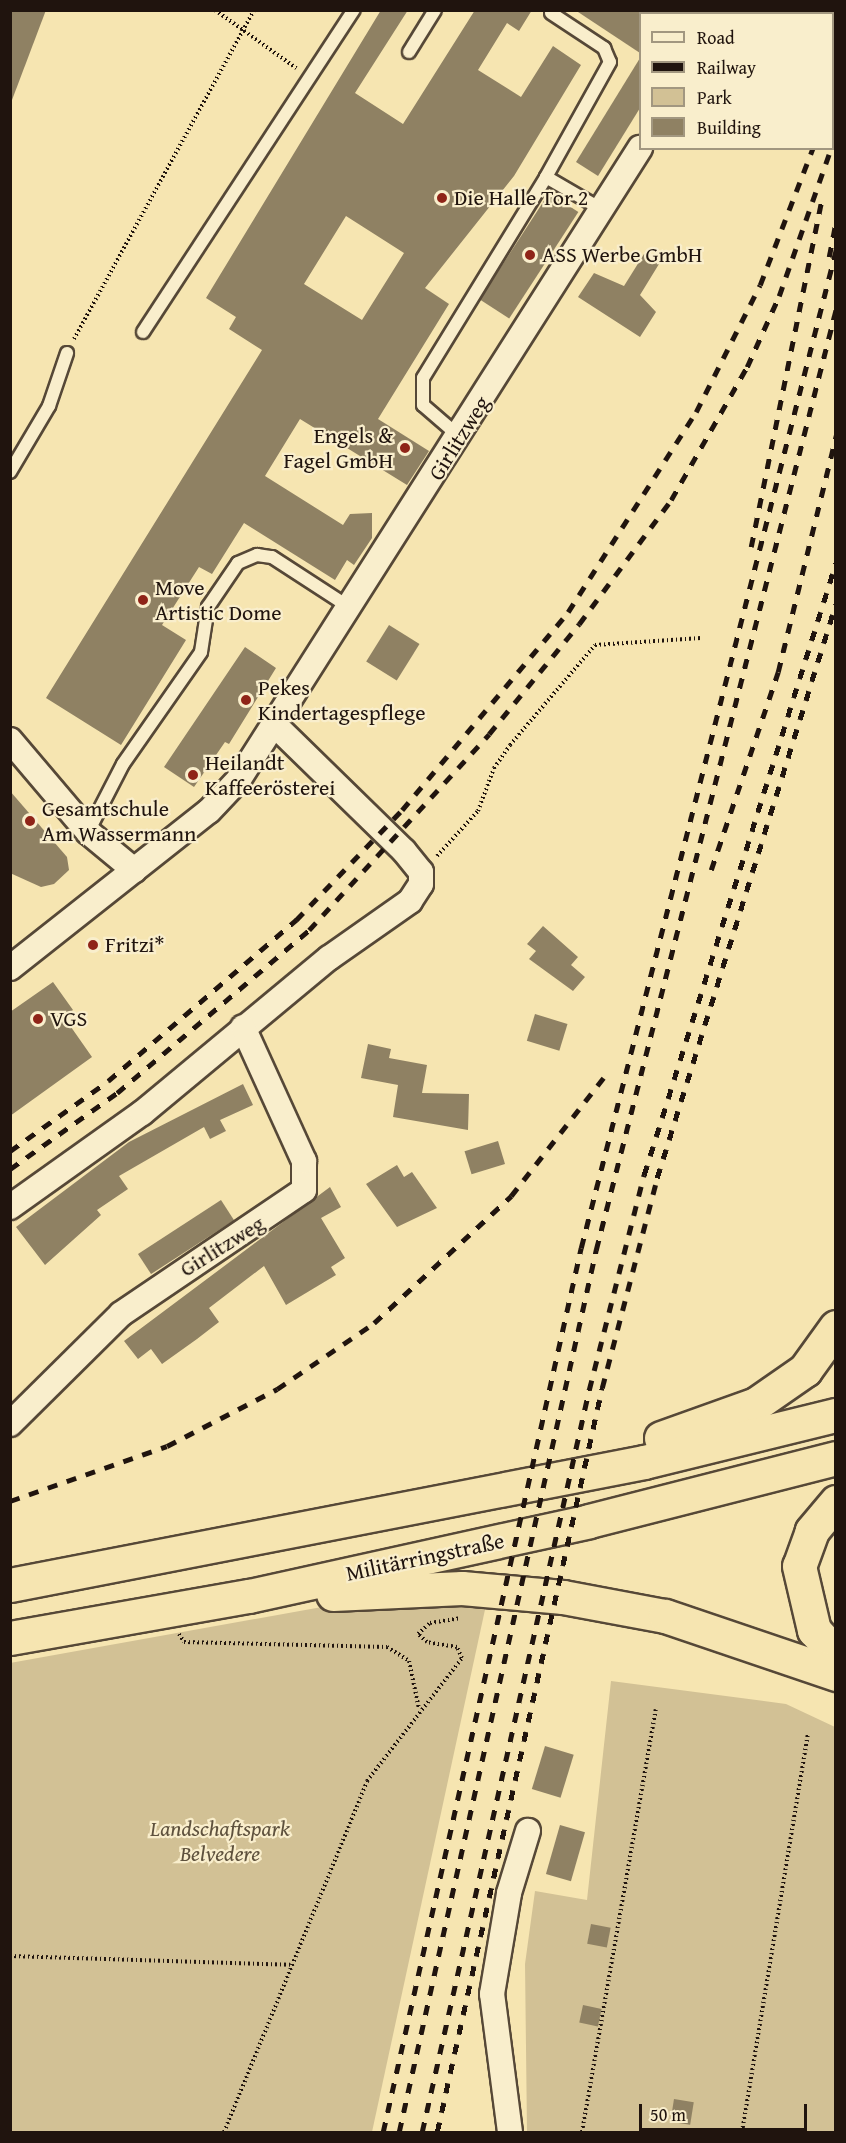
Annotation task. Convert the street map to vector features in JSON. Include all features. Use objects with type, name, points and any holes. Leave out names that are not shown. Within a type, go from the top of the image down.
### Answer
[{"type":"highway","points":[[467,1496],[683,1432],[756,1404],[804,1370],[836,1327]]},
{"type":"highway","points":[[10,1584],[644,1462],[836,1415]]},
{"type":"highway","name":"Militärringstraße","points":[[10,1638],[164,1613],[589,1521],[836,1458]]},
{"type":"highway","points":[[836,1502],[812,1531],[799,1566],[814,1630],[836,1654]]},
{"type":"highway","points":[[164,1613],[348,1592],[462,1588],[552,1596],[665,1616],[836,1674]]},
{"type":"street","name":"Girlitzweg","points":[[10,968],[209,811],[277,727],[639,150]]},
{"type":"street","points":[[10,1207],[142,1113],[243,1027],[410,901],[421,884],[421,872],[277,727]]},
{"type":"street","points":[[10,740],[88,832],[134,870]]},
{"type":"street","name":"Girlitzweg","points":[[10,1424],[121,1314],[304,1190],[304,1161],[243,1027]]},
{"type":"street","points":[[510,2133],[492,1994],[509,1893],[528,1831]]},
{"type":"lane","points":[[144,332],[354,10]]},
{"type":"lane","points":[[409,52],[435,10]]},
{"type":"lane","points":[[459,437],[423,405],[423,378],[546,177],[610,62],[604,48],[551,13]]},
{"type":"lane","points":[[546,177],[603,210]]},
{"type":"lane","points":[[10,472],[49,406],[67,353]]},
{"type":"lane","points":[[88,832],[123,764],[201,652],[208,607],[238,563],[257,555],[272,556],[352,609]]},
{"type":"path","points":[[216,10],[309,77]]},
{"type":"path","points":[[67,353],[254,10]]},
{"type":"path","points":[[421,872],[466,828],[494,768],[595,645],[701,638]]},
{"type":"path","points":[[164,1613],[184,1642],[396,1650],[412,1668],[419,1710]]},
{"type":"path","points":[[224,2133],[367,1781],[419,1710],[462,1658],[457,1647],[427,1642],[418,1634],[430,1623],[467,1618]]},
{"type":"path","points":[[582,2133],[656,1709]]},
{"type":"path","points":[[742,2133],[808,1734]]},
{"type":"path","points":[[10,1956],[292,1965]]},
{"type":"green space","name":"Landschaftspark Belvedere","points":[[333,1605],[486,1605],[372,2132],[11,2132],[10,1663]]},
{"type":"green space","points":[[611,1681],[786,1704],[835,1727],[835,2132],[527,2132],[525,1964],[535,1891],[587,1900]]},
{"type":"building","points":[[10,10],[46,10],[12,100],[10,100]]},
{"type":"building","points":[[381,10],[408,10],[355,93],[403,124],[475,10],[532,10],[519,31],[507,23],[478,70],[521,97],[553,46],[581,65],[514,176],[425,288],[449,304],[378,419],[429,451],[407,485],[300,419],[265,476],[343,525],[350,514],[372,513],[372,538],[354,565],[347,560],[335,580],[244,523],[212,574],[199,567],[162,625],[186,640],[121,745],[46,698],[262,350],[229,329],[236,317],[206,298]],"holes":[[[346,216],[404,253],[362,320],[304,284]]]},
{"type":"building","points":[[575,10],[640,10],[639,52]]},
{"type":"building","points":[[639,60],[639,110],[598,176],[576,162]]},
{"type":"building","points":[[549,193],[578,212],[509,319],[480,300]]},
{"type":"building","points":[[644,254],[659,264],[640,295],[656,312],[640,337],[578,297],[594,273],[624,286]]},
{"type":"building","points":[[389,625],[420,644],[397,681],[366,661]]},
{"type":"building","points":[[245,647],[276,668],[229,744],[225,742],[194,787],[164,767]]},
{"type":"building","points":[[10,791],[67,857],[69,870],[54,884],[41,887],[10,873]]},
{"type":"building","points":[[543,926],[578,957],[571,965],[585,977],[573,991],[529,959],[536,951],[527,944]]},
{"type":"building","points":[[53,982],[73,1010],[64,1017],[92,1057],[10,1116],[10,1012]]},
{"type":"building","points":[[535,1014],[568,1024],[559,1051],[527,1041]]},
{"type":"building","points":[[368,1044],[391,1049],[389,1058],[427,1065],[422,1093],[469,1094],[468,1130],[393,1117],[398,1085],[361,1078]]},
{"type":"building","points":[[243,1084],[253,1105],[220,1120],[226,1131],[210,1139],[204,1127],[119,1176],[128,1189],[97,1210],[101,1215],[45,1265],[16,1227],[129,1142]]},
{"type":"building","points":[[498,1141],[505,1164],[472,1174],[465,1151]]},
{"type":"building","points":[[397,1165],[404,1177],[412,1172],[437,1208],[397,1227],[366,1184]]},
{"type":"building","points":[[330,1187],[341,1207],[321,1218],[345,1258],[331,1267],[336,1275],[286,1305],[264,1266],[209,1308],[219,1322],[197,1339],[162,1364],[151,1349],[138,1359],[124,1341]]},
{"type":"building","points":[[221,1200],[234,1220],[151,1274],[138,1254]]},
{"type":"building","points":[[545,1746],[574,1755],[561,1798],[532,1789]]},
{"type":"building","points":[[560,1825],[585,1832],[571,1881],[546,1874]]},
{"type":"building","points":[[591,1924],[611,1928],[607,1947],[587,1944]]},
{"type":"building","points":[[583,2005],[602,2009],[598,2027],[579,2023]]},
{"type":"building","points":[[674,2099],[694,2102],[690,2125],[670,2122]]},
{"type":"railway","points":[[834,88],[836,84]]},
{"type":"railway","points":[[834,138],[836,134]]},
{"type":"railway","points":[[10,1151],[108,1081],[296,920],[402,810],[568,612],[696,412],[760,285],[812,150]]},
{"type":"railway","points":[[10,1169],[117,1093],[309,930],[489,734],[579,624],[671,500],[747,367],[779,296],[830,150]]},
{"type":"railway","points":[[751,547],[822,197]]},
{"type":"railway","points":[[829,257],[836,222]]},
{"type":"railway","points":[[383,2132],[581,1248],[836,250]]},
{"type":"railway","points":[[399,2132],[596,1250],[836,309]]},
{"type":"railway","points":[[711,870],[778,672],[836,435]]},
{"type":"railway","points":[[422,2132],[589,1390],[644,1175],[836,562]]},
{"type":"railway","points":[[437,2132],[602,1388],[657,1178],[836,603]]},
{"type":"railway","points":[[10,1501],[167,1446],[277,1389],[374,1323],[511,1196],[604,1077]]},
{"type":"place","name":"Die Halle Tor 2","points":[[442,198]]},
{"type":"place","name":"ASS Werbe GmbH","points":[[530,255]]},
{"type":"place","name":"Engels & Fagel GmbH","points":[[405,448]]},
{"type":"place","name":"Move Artistic Dome","points":[[143,600]]},
{"type":"place","name":"Pekes Kindertagespflege","points":[[246,700]]},
{"type":"place","name":"Heilandt Kaffeerösterei","points":[[193,775]]},
{"type":"place","name":"Gesamtschule Am Wassermann","points":[[30,821]]},
{"type":"place","name":"Fritzi*","points":[[93,945]]},
{"type":"place","name":"VGS","points":[[38,1019]]}]
